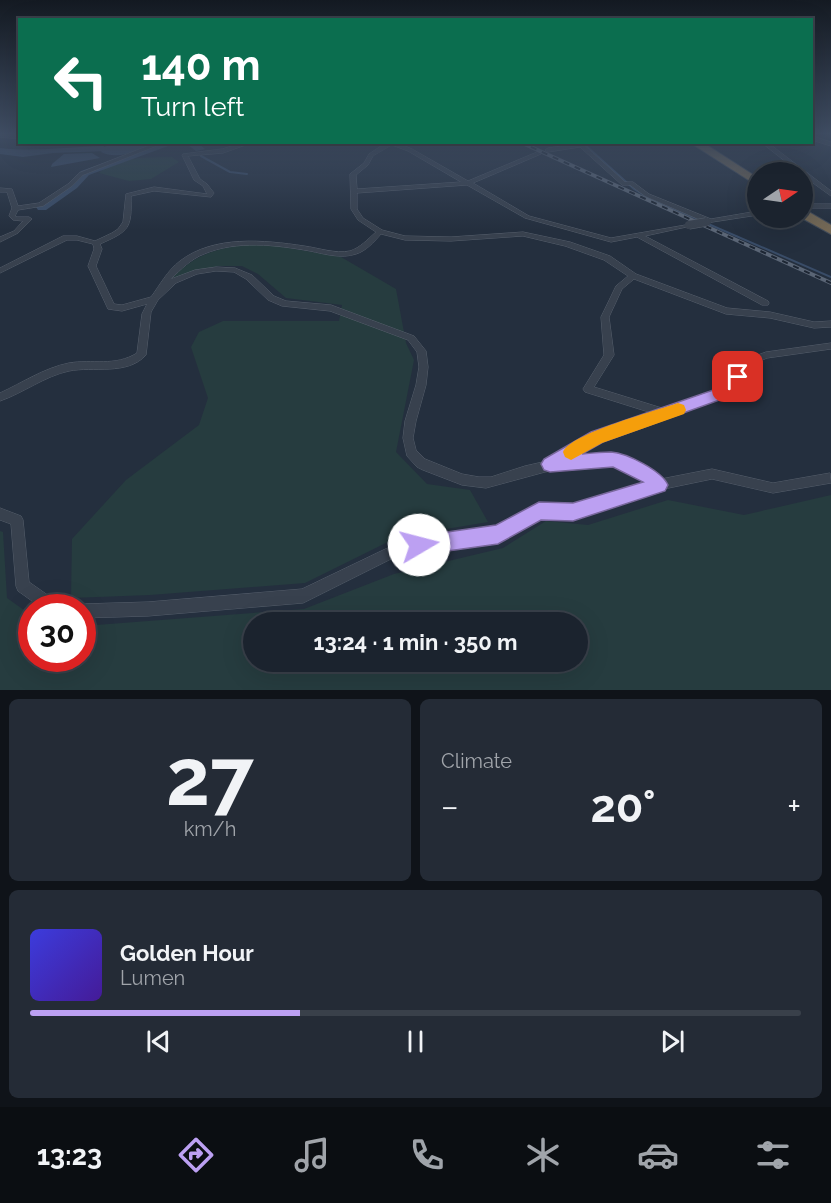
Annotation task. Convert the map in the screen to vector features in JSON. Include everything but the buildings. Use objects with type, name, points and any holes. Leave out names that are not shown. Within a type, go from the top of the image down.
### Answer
[{"type":"highway","points":[[730,165],[747,176]]},
{"type":"highway","points":[[813,219],[831,230]]},
{"type":"street","points":[[15,208],[41,205],[70,185],[81,174],[104,165]]},
{"type":"street","points":[[0,271],[66,238],[77,238],[96,243],[122,231],[129,220],[128,195],[154,189],[209,196],[212,193],[206,185],[197,180],[190,165]]},
{"type":"street","points":[[364,165],[353,174],[354,209],[360,219],[380,232],[405,237],[451,239],[523,234],[567,244],[607,258],[633,276],[726,311],[770,315],[814,325],[831,324]]},
{"type":"street","points":[[436,165],[527,217],[611,240],[747,215]]},
{"type":"street","points":[[353,191],[468,183],[510,165]]},
{"type":"street","points":[[606,165],[647,195],[709,221]]},
{"type":"street","points":[[793,165],[831,194]]},
{"type":"street","points":[[0,190],[10,190],[15,208],[12,216],[15,219],[29,219],[16,232],[0,240]]},
{"type":"street","points":[[813,206],[831,206]]},
{"type":"street","points":[[567,244],[574,230]]},
{"type":"street","points":[[0,397],[68,367],[101,367],[132,362],[141,355],[147,312],[168,273],[185,260],[208,249],[247,242],[280,244],[344,254],[358,251],[380,232]]},
{"type":"street","points":[[639,235],[765,303]]},
{"type":"street","points":[[96,243],[98,249],[92,266],[111,307],[122,308],[154,299],[173,281],[195,272],[216,269],[235,270],[249,277],[272,298],[285,304],[331,308],[411,338],[420,345],[424,357],[407,440],[409,453],[418,461],[440,473],[485,483],[550,464],[614,459],[645,473],[659,485]]},
{"type":"street","points":[[633,276],[619,288],[605,317],[609,355],[588,389],[667,414]]},
{"type":"street","points":[[550,464],[597,437],[734,389],[742,365],[766,355],[831,346]]},
{"type":"street","points":[[96,611],[148,609],[303,596],[400,548],[498,534],[539,511],[573,512],[659,485],[712,474],[773,488],[830,478]]},
{"type":"street","points":[[0,514],[17,520],[23,586],[34,594]]},
{"type":"green space","points":[[174,165],[151,179],[129,181],[99,173],[106,167]]},
{"type":"green space","points":[[246,244],[277,246],[341,257],[396,289],[406,343],[414,360],[396,452],[427,484],[470,490],[488,522],[398,537],[305,583],[150,595],[96,597],[96,594],[71,594],[72,539],[126,480],[199,425],[208,398],[191,347],[199,332],[223,321],[339,321],[342,305],[286,298],[258,274],[242,266],[218,266],[172,278],[197,258],[224,248]]},
{"type":"green space","points":[[831,495],[831,690],[0,690],[0,531],[3,532],[7,598],[18,606],[18,672],[96,672],[96,625],[243,614],[243,672],[588,672],[588,612],[265,612],[304,609],[394,574],[503,548],[546,521],[588,525],[668,500],[744,515]]},
{"type":"waterway","points":[[42,207],[73,186],[85,173],[107,165]]},
{"type":"waterway","points":[[218,165],[230,172],[247,174]]},
{"type":"waterway","points":[[608,165],[634,189],[650,199],[700,220]]},
{"type":"waterway","points":[[706,223],[831,277]]},
{"type":"railway","points":[[571,165],[831,283]]},
{"type":"slow traffic","points":[[571,452],[597,437],[678,410]]},
{"type":"route","points":[[419,545],[498,534],[539,511],[573,512],[659,485],[645,473],[614,459],[550,464],[597,437],[734,389],[738,377]]}]
